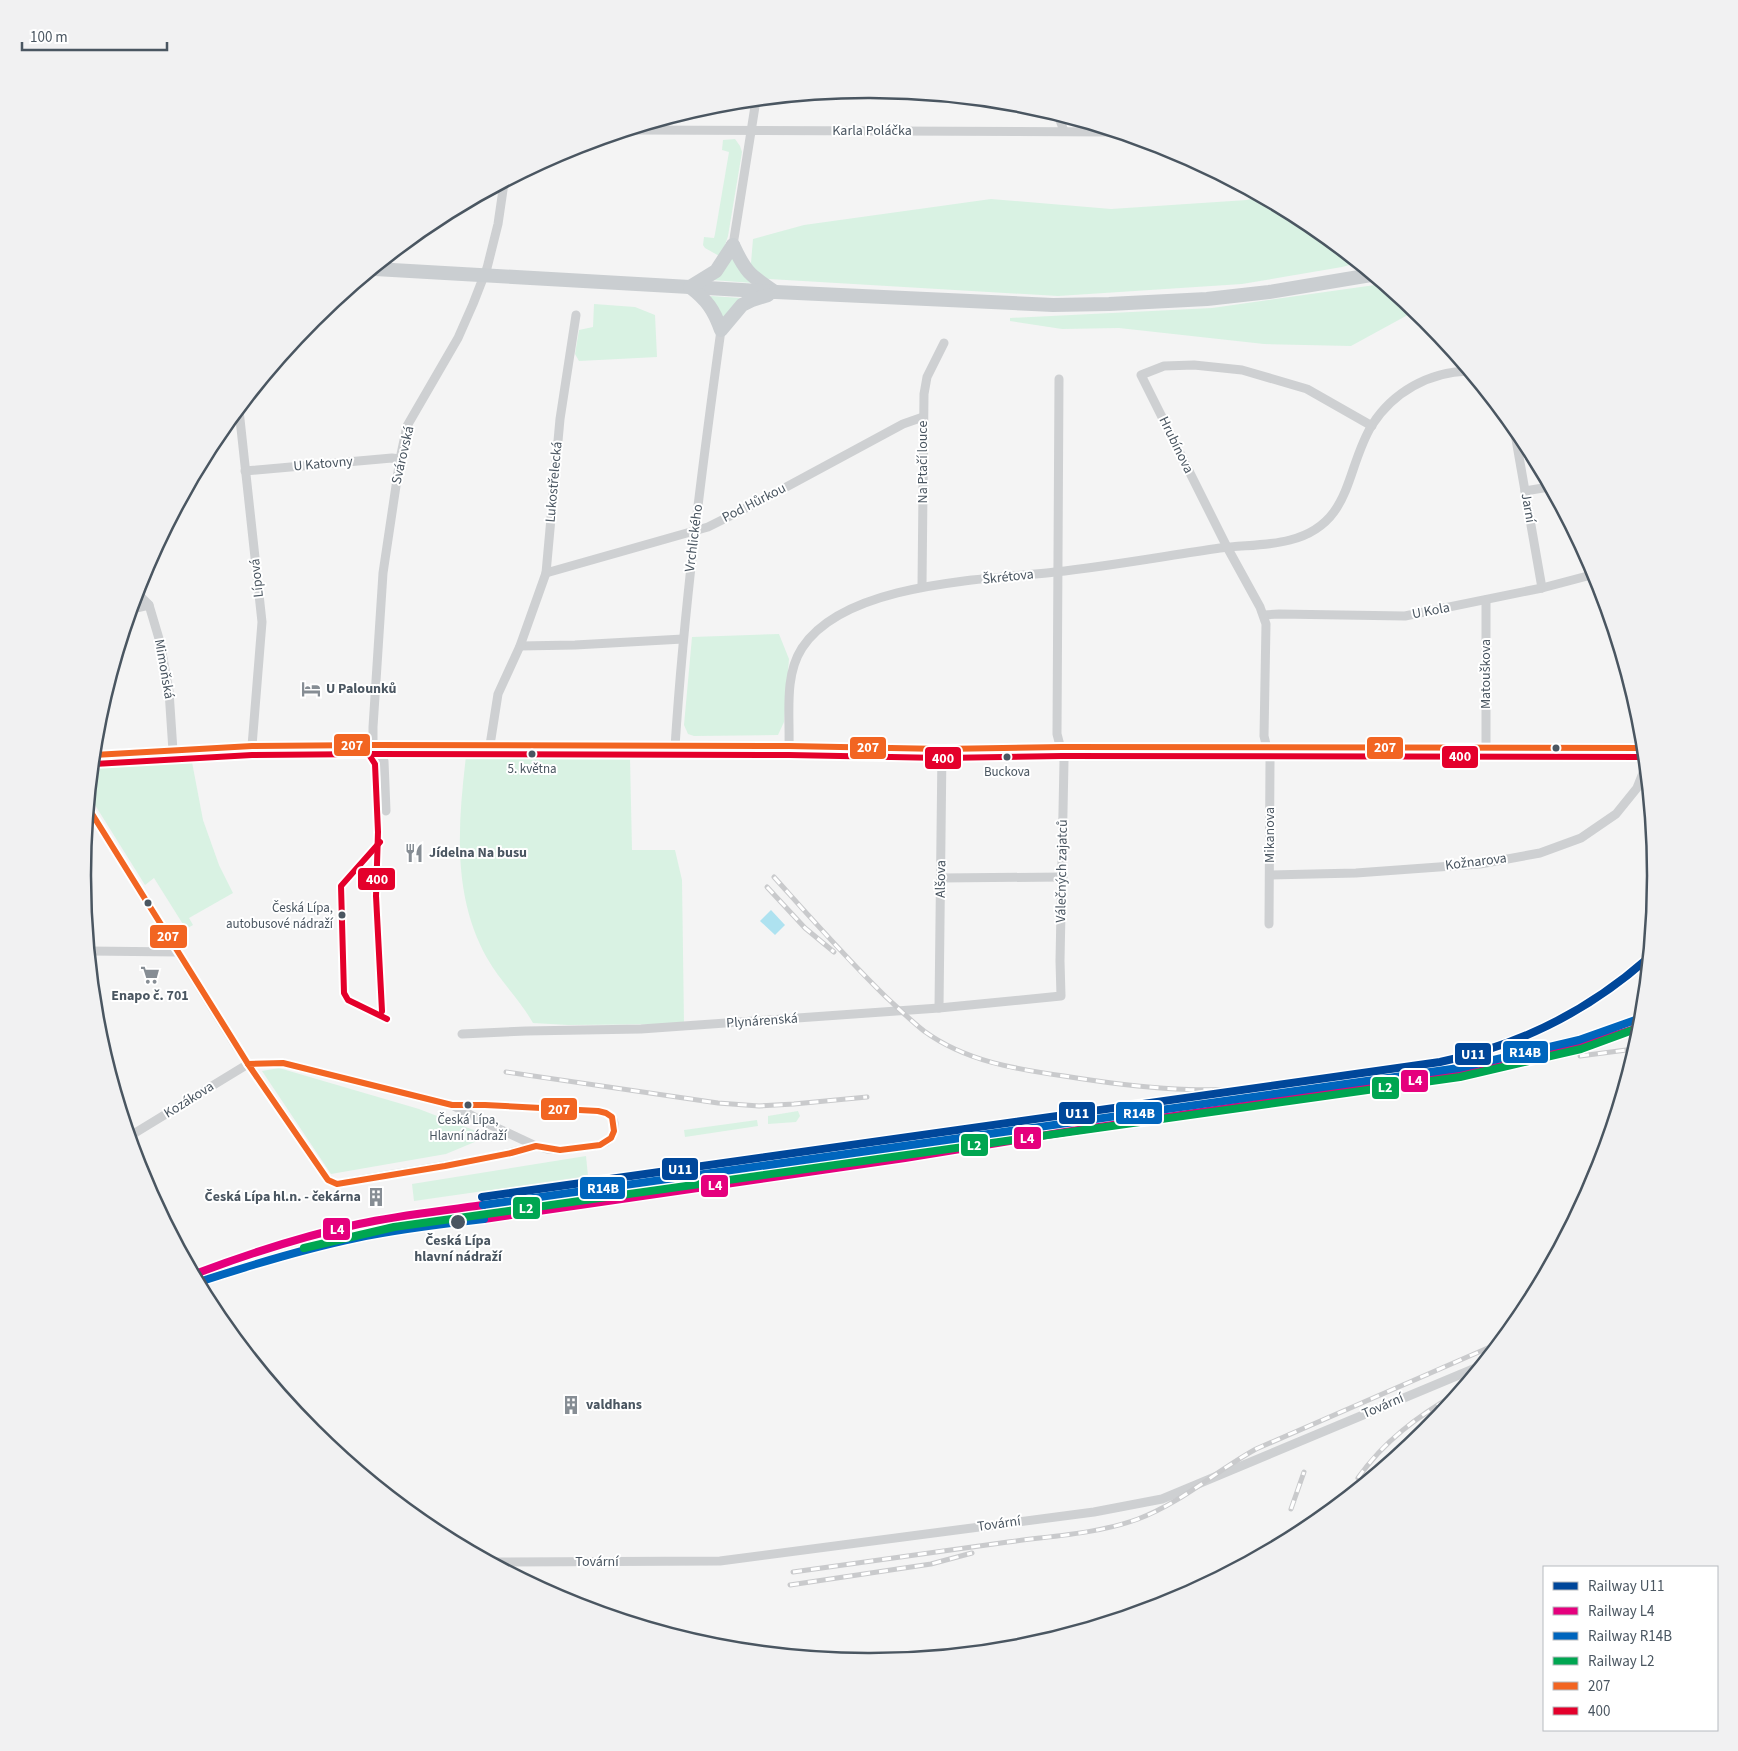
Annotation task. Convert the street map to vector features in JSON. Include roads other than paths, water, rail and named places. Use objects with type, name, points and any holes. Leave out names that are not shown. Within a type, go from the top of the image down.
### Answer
[{"type":"main road","points":[[690,287],[716,271],[733,245]]},
{"type":"main road","points":[[733,245],[744,268],[753,277],[776,292]]},
{"type":"main road","points":[[383,268],[776,292],[1054,305],[1208,299],[1269,292],[1364,276]]},
{"type":"main road","points":[[690,287],[705,299],[716,316],[721,330]]},
{"type":"main road","points":[[721,330],[742,305],[776,292]]},
{"type":"street","points":[[733,245],[755,106]]},
{"type":"street","points":[[1061,122],[1064,131]]},
{"type":"street","name":"Karla Poláčka","points":[[648,130],[1064,131],[1084,128]]},
{"type":"street","name":"Svárovská","points":[[374,745],[373,727],[383,573],[400,459],[407,426],[458,338],[480,286],[487,268],[498,224],[503,190]]},
{"type":"street","name":"Lukostřelecká","points":[[490,745],[498,694],[520,646],[546,573],[560,419],[576,315]]},
{"type":"street","name":"Vrchlického","points":[[674,747],[694,532],[721,330]]},
{"type":"street","name":"Na Ptačí louce","points":[[922,586],[924,394],[927,377],[944,343]]},
{"type":"street","name":"Hrubínova","points":[[1266,747],[1264,736],[1266,624],[1264,615],[1227,547],[1141,375],[1164,366],[1194,365],[1242,370],[1307,389],[1372,426]]},
{"type":"street","points":[[1372,426],[1382,411],[1398,396],[1414,385],[1432,377],[1461,371]]},
{"type":"street","points":[[1059,379],[1057,734],[1062,747]]},
{"type":"street","name":"Pod Hůrkou","points":[[546,573],[694,532],[762,500],[903,424],[923,417]]},
{"type":"street","name":"Lípová","points":[[239,420],[262,622],[252,746]]},
{"type":"street","name":"Škrétova","points":[[788,746],[790,675],[802,648],[825,623],[856,606],[922,586],[1058,572],[1227,547],[1289,540],[1306,534],[1326,520],[1344,498],[1372,426]]},
{"type":"street","name":"Jarní","points":[[1517,444],[1542,588]]},
{"type":"street","name":"U Katovny","points":[[245,471],[392,458],[400,459]]},
{"type":"street","points":[[1525,491],[1543,488]]},
{"type":"street","name":"U Kola","points":[[1264,615],[1405,616],[1542,588],[1587,576]]},
{"type":"street","name":"Mimoňská","points":[[142,599],[148,606],[155,621],[166,671],[173,751]]},
{"type":"street","name":"Matouškova","points":[[1486,600],[1486,748]]},
{"type":"street","points":[[140,608],[148,606]]},
{"type":"street","points":[[520,646],[584,645],[683,639]]},
{"type":"street","points":[[374,745],[384,761],[386,811]]},
{"type":"street","points":[[101,755],[252,746],[374,745],[788,746],[942,749],[1062,747],[1636,748]]},
{"type":"street","name":"Válečných zajatců","points":[[1061,996],[1064,761],[1062,747]]},
{"type":"street","name":"Mikanova","points":[[1266,747],[1270,761],[1270,924]]},
{"type":"street","name":"Alšova","points":[[939,1008],[942,749]]},
{"type":"street","name":"Kožnarova","points":[[1270,874],[1356,873],[1480,864],[1540,853],[1581,838],[1616,814],[1637,788],[1641,779]]},
{"type":"street","points":[[94,817],[248,1064],[328,1180],[337,1184],[511,1153],[536,1146]]},
{"type":"street","points":[[941,878],[1063,877]]},
{"type":"street","points":[[95,951],[177,952]]},
{"type":"street","name":"Plynárenská","points":[[462,1034],[526,1031],[641,1030],[939,1008],[1061,996]]},
{"type":"street","points":[[248,1064],[283,1063],[452,1105],[536,1146],[547,1149],[560,1150],[600,1145],[611,1138],[614,1131],[612,1117],[598,1111],[452,1105]]},
{"type":"street","name":"Kozákova","points":[[136,1133],[248,1064]]},
{"type":"street","name":"Tovární","points":[[504,1562],[720,1561],[1094,1512],[1162,1499],[1468,1371]]},
{"type":"water","points":[[771,910],[785,925],[775,935],[760,921]]},
{"type":"railway","points":[[774,877],[885,996],[924,1031],[956,1050],[1009,1067],[1120,1084],[1188,1090],[1271,1088]]},
{"type":"railway","points":[[767,887],[805,928],[834,952]]},
{"type":"railway","points":[[1580,1056],[1626,1050]]},
{"type":"railway","points":[[506,1072],[718,1103],[759,1106],[867,1097]]},
{"type":"railway","points":[[944,1152],[1174,1108]]},
{"type":"railway","points":[[793,1572],[1074,1534],[1138,1519],[1184,1496],[1256,1449],[1486,1349]]},
{"type":"railway","points":[[1358,1478],[1379,1452],[1402,1430],[1438,1405]]},
{"type":"railway","points":[[1291,1509],[1304,1472]]},
{"type":"railway","points":[[790,1585],[931,1564],[972,1553]]},
{"type":"rail line","name":"U11","points":[[482,1197],[1440,1062],[1497,1046],[1551,1024],[1601,995],[1641,964]]},
{"type":"rail line","name":"R14B","points":[[483,1205],[1459,1068],[1579,1040],[1633,1021]]},
{"type":"rail line","name":"L4","points":[[484,1219],[905,1158],[1065,1132],[1480,1071],[1564,1051],[1631,1030]]},
{"type":"rail line","name":"L2","points":[[304,1248],[394,1227],[1460,1077],[1581,1049],[1631,1031]]},
{"type":"rail line","name":"L4","points":[[200,1272],[276,1246],[359,1224],[483,1205]]},
{"type":"rail line","name":"R14B","points":[[205,1280],[336,1242],[404,1229],[484,1219]]},
{"type":"place","name":"U Palounků","points":[[311,689]]},
{"type":"place","name":"5. května","points":[[532,754]]},
{"type":"place","name":"Buckova","points":[[1007,757]]},
{"type":"place","name":"Jídelna Na busu","points":[[414,853]]},
{"type":"place","name":"Česká Lípa, autobusové nádraží","points":[[342,915]]},
{"type":"place","name":"Enapo č. 701","points":[[150,975]]},
{"type":"place","name":"Česká Lípa, Hlavní nádraží","points":[[468,1105]]},
{"type":"place","name":"Česká Lípa hl.n. - čekárna","points":[[376,1197]]},
{"type":"place","name":"Česká Lípa hlavní nádraží","points":[[458,1222]]},
{"type":"place","name":"valdhans","points":[[571,1405]]}]
